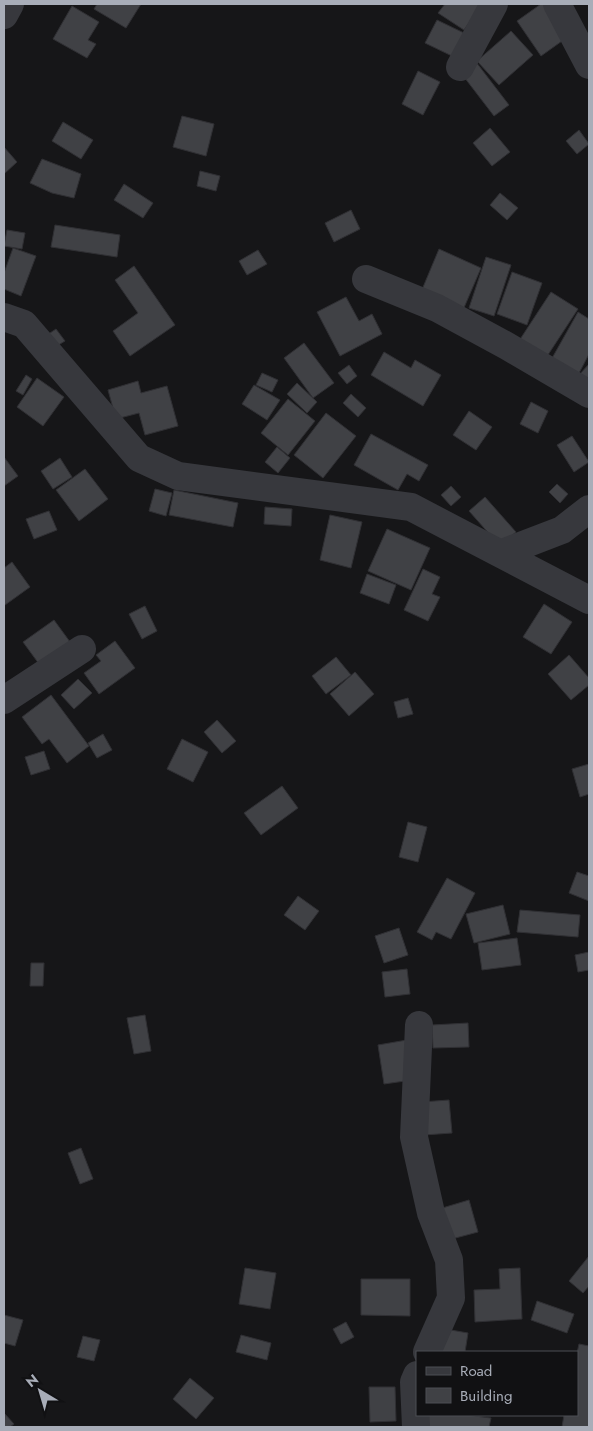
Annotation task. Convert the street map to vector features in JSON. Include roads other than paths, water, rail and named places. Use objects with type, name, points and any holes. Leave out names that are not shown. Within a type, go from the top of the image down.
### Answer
[{"type":"street","points":[[4,15],[10,4]]},
{"type":"street","points":[[460,67],[494,4]]},
{"type":"street","points":[[557,4],[589,65]]},
{"type":"street","points":[[366,279],[437,308],[508,346],[589,394]]},
{"type":"street","points":[[4,317],[24,324],[139,458],[178,476],[411,507],[589,600]]},
{"type":"street","points":[[502,554],[562,530],[589,509]]},
{"type":"street","points":[[4,700],[82,649]]},
{"type":"street","points":[[420,1025],[414,1137],[431,1213],[449,1260],[450,1298],[427,1351]]},
{"type":"street","points":[[416,1377],[414,1382],[416,1427]]}]
